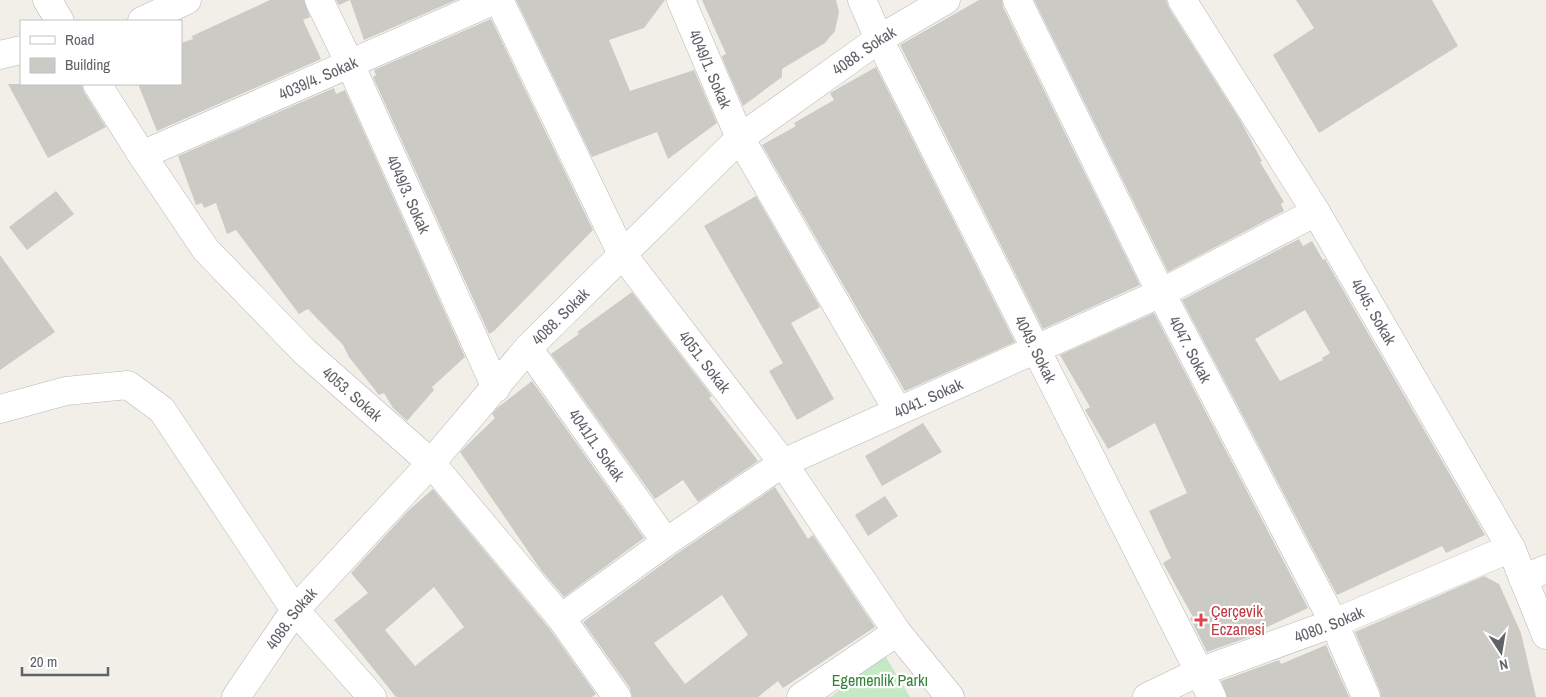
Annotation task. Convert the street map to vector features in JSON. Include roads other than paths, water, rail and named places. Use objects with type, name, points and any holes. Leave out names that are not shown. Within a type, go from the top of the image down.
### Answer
[{"type":"street","points":[[47,0],[59,20]]},
{"type":"street","points":[[144,20],[187,0]]},
{"type":"street","name":"4049/3. Sokak","points":[[319,0],[350,64],[496,388]]},
{"type":"street","name":"4039/4. Sokak","points":[[142,155],[494,0]]},
{"type":"street","name":"4051. Sokak","points":[[499,0],[622,254],[783,463],[897,632],[950,697]]},
{"type":"street","name":"4049/1. Sokak","points":[[681,0],[740,138],[898,411]]},
{"type":"street","name":"4049. Sokak","points":[[862,0],[879,39],[1212,697]]},
{"type":"street","name":"4088. Sokak","points":[[236,697],[295,610],[431,463],[528,348],[740,138],[879,39],[946,0]]},
{"type":"street","name":"4047. Sokak","points":[[1017,0],[1161,293],[1334,623],[1366,697]]},
{"type":"street","name":"4045. Sokak","points":[[1182,0],[1316,212],[1511,548],[1535,574],[1546,635]]},
{"type":"street","points":[[0,55],[20,50]]},
{"type":"street","name":"4053. Sokak","points":[[98,85],[206,250],[305,352],[431,463],[561,618],[617,697]]},
{"type":"street","name":"4041. Sokak","points":[[561,618],[666,542],[783,463],[1161,293],[1316,212]]},
{"type":"street","name":"4041/1. Sokak","points":[[528,348],[666,542]]},
{"type":"street","points":[[0,409],[66,391],[128,384],[162,410],[295,610],[372,697]]},
{"type":"street","name":"4080. Sokak","points":[[1146,697],[1199,672],[1334,623],[1511,548]]},
{"type":"street","points":[[801,697],[897,632]]},
{"type":"place","name":"Çerçevik Eczanesi","points":[[1201,620]]},
{"type":"park label","name":"Egemenlik Parkı","points":[[880,680]]}]
